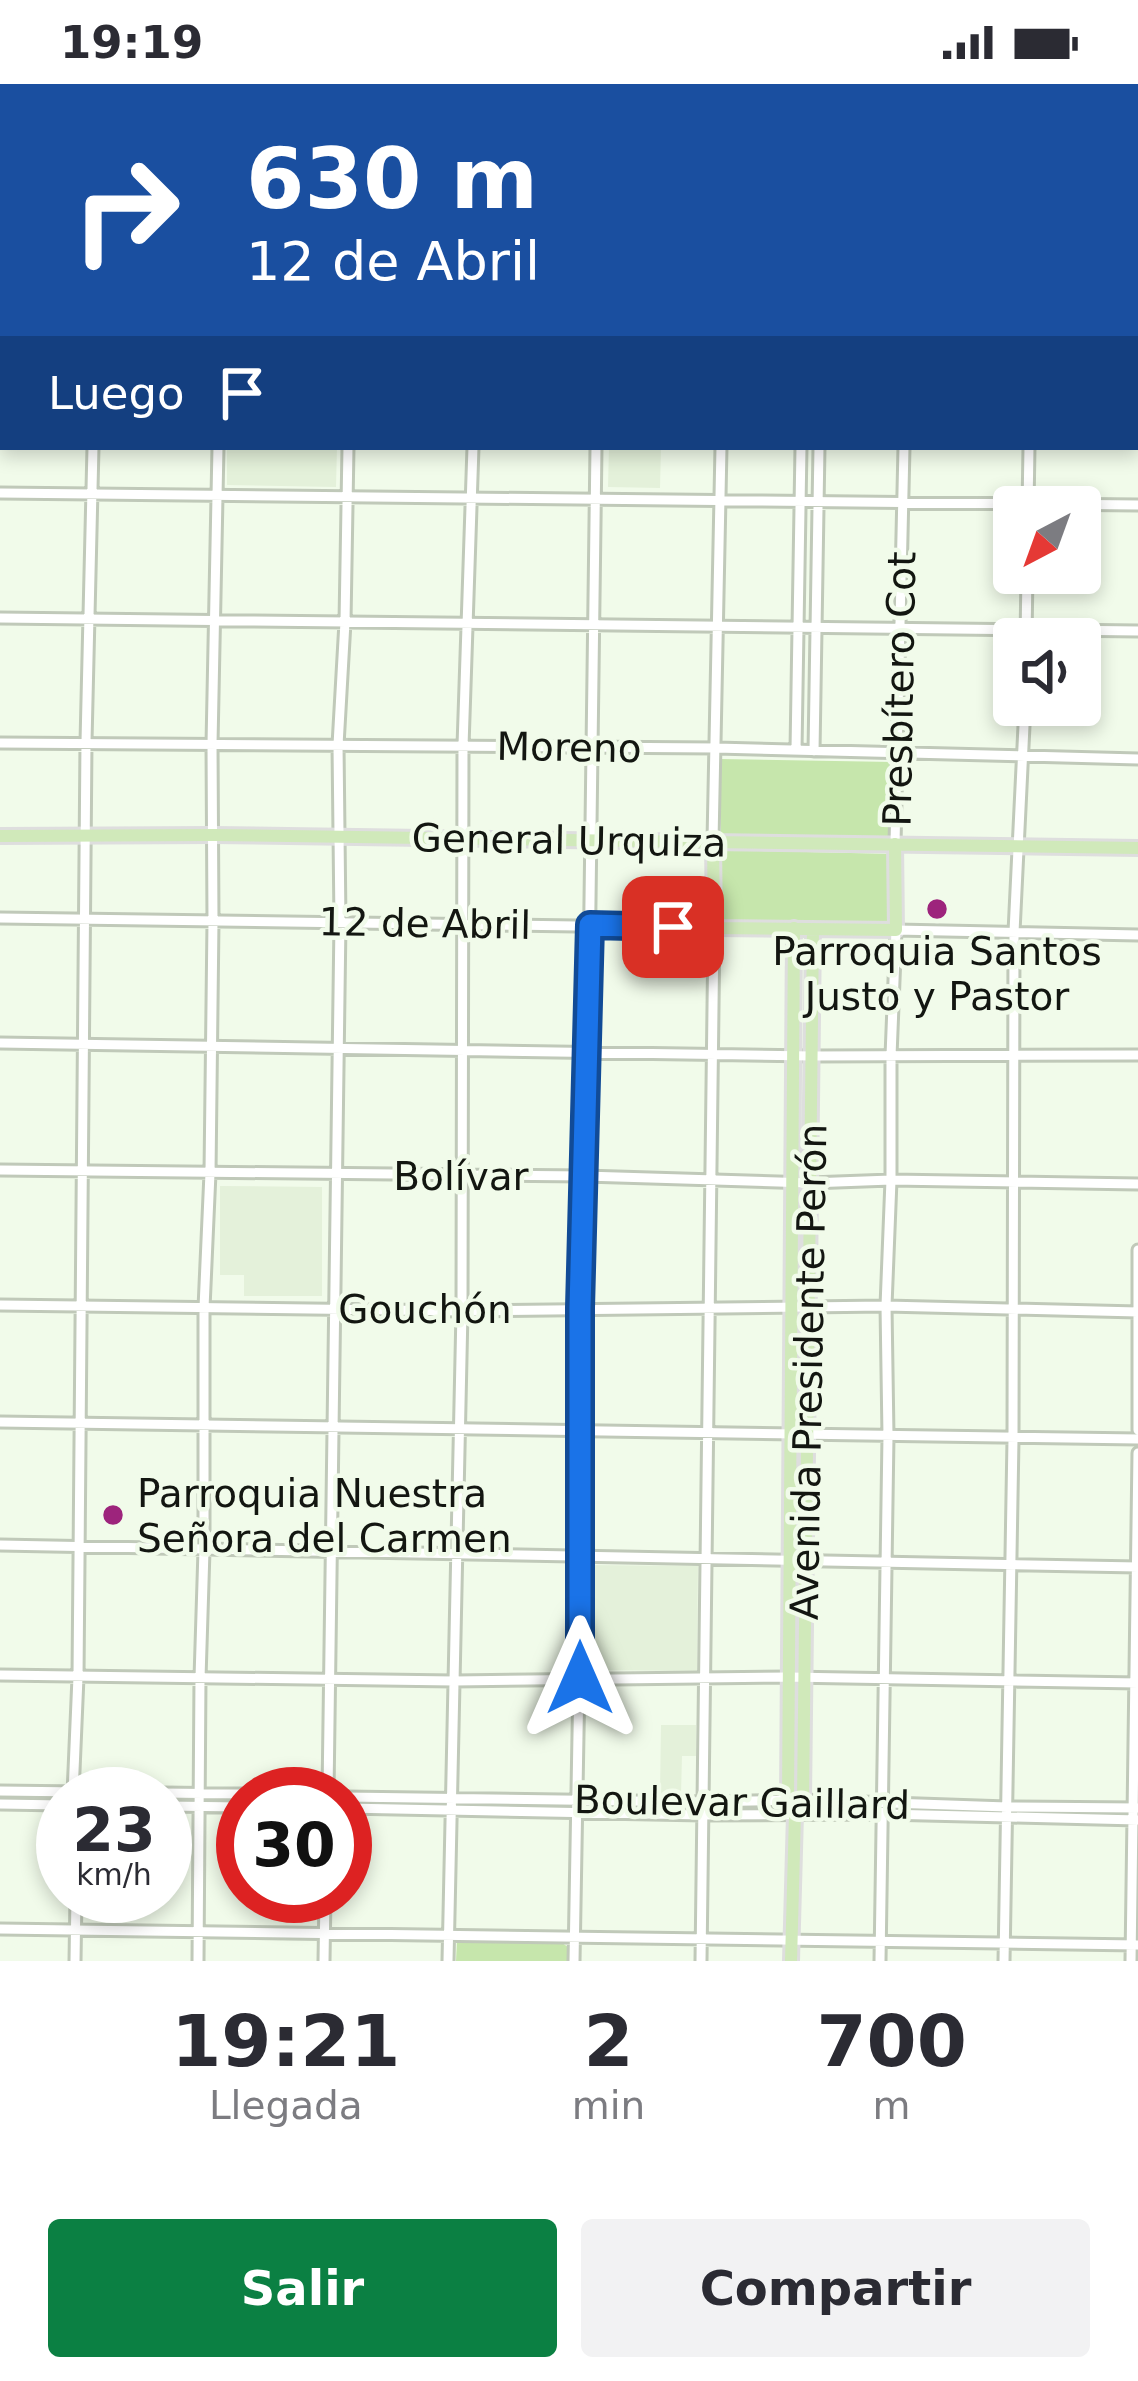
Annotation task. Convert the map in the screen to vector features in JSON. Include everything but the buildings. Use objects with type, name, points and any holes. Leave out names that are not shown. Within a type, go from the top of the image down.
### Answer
[{"type":"main road","name":"General Urquiza","points":[[0,836],[1138,848]]},
{"type":"main road","points":[[713,842],[713,928]]},
{"type":"main road","name":"Presbítero Cot","points":[[896,844],[896,930]]},
{"type":"main road","name":"12 de Abril","points":[[713,928],[896,930]]},
{"type":"main road","name":"Avenida Presidente Perón","points":[[791,1961],[794,928]]},
{"type":"main road","name":"Avenida Presidente Perón","points":[[795,1800],[805,1678],[813,929]]},
{"type":"street","points":[[74,1767],[93,450]]},
{"type":"street","points":[[199,1961],[218,450]]},
{"type":"street","points":[[328,1767],[340,922],[338,745],[348,450]]},
{"type":"street","points":[[448,1961],[462,1310],[463,746],[472,450]]},
{"type":"street","points":[[574,1961],[596,450]]},
{"type":"street","points":[[713,842],[722,450]]},
{"type":"street","points":[[796,750],[801,450]]},
{"type":"street","points":[[814,751],[819,450]]},
{"type":"street","name":"Presbítero Cot","points":[[896,844],[904,450]]},
{"type":"street","points":[[1028,486],[1029,450]]},
{"type":"street","points":[[0,493],[993,504]]},
{"type":"street","points":[[1101,505],[1138,505]]},
{"type":"street","points":[[0,618],[993,632]]},
{"type":"street","points":[[1101,632],[1138,631]]},
{"type":"street","points":[[1004,1961],[1013,1438],[1014,932],[1025,726]]},
{"type":"street","name":"Moreno","points":[[0,743],[716,748],[1138,759]]},
{"type":"street","name":"12 de Abril","points":[[0,918],[713,928]]},
{"type":"street","points":[[701,1961],[713,928]]},
{"type":"street","points":[[880,1961],[886,1306],[896,930]]},
{"type":"street","name":"12 de Abril","points":[[896,930],[1138,935]]},
{"type":"street","points":[[0,1043],[793,1055],[1138,1055]]},
{"type":"street","name":"Bolívar","points":[[0,1170],[1138,1184]]},
{"type":"street","points":[[1138,1250],[1138,1430]]},
{"type":"street","name":"Gouchón","points":[[0,1305],[462,1310],[886,1306],[1137,1312]]},
{"type":"street","points":[[0,1422],[1138,1439]]},
{"type":"street","points":[[1131,1961],[1138,1453]]},
{"type":"street","points":[[0,1545],[1137,1567]]},
{"type":"street","points":[[0,1675],[454,1681],[789,1677],[1136,1684]]},
{"type":"street","points":[[0,1791],[36,1792]]},
{"type":"street","points":[[192,1793],[216,1793]]},
{"type":"street","name":"Boulevar Gaillard","points":[[372,1798],[576,1813],[795,1814],[883,1809]]},
{"type":"street","name":"Boulevar Gaillard","points":[[372,1807],[576,1798],[795,1800],[883,1809],[1135,1820]]},
{"type":"street","points":[[0,1804],[36,1805]]},
{"type":"street","points":[[192,1806],[216,1806]]},
{"type":"street","name":"Boulevar Gaillard","points":[[1007,1813],[1135,1808]]},
{"type":"street","points":[[75,1961],[76,1923]]},
{"type":"street","points":[[324,1923],[324,1961]]},
{"type":"street","points":[[0,1929],[1134,1945]]},
{"type":"shaded area","points":[[227,450],[337,450],[336,487],[227,485]]},
{"type":"shaded area","points":[[609,450],[661,450],[660,488],[608,487]]},
{"type":"shaded area","points":[[220,1186],[322,1187],[322,1296],[244,1296],[244,1275],[220,1275]]},
{"type":"shaded area","points":[[586,1565],[698,1566],[697,1671],[585,1670]]},
{"type":"shaded area","points":[[661,1725],[696,1725],[696,1756],[682,1756],[681,1794],[660,1794]]},
{"type":"green space","points":[[720,759],[893,762],[891,838],[721,834]]},
{"type":"green space","points":[[722,850],[894,854],[891,924],[718,924]]},
{"type":"green space","points":[[457,1941],[562,1943],[568,1947],[569,1961],[456,1961]]},
{"type":"place","name":"Parroquia Santos Justo y Pastor","points":[[937,909]]},
{"type":"place","name":"Parroquia Nuestra Señora del Carmen","points":[[113,1515]]},
{"type":"route","points":[[580,1678],[580,1308],[590,925],[673,927]]}]
